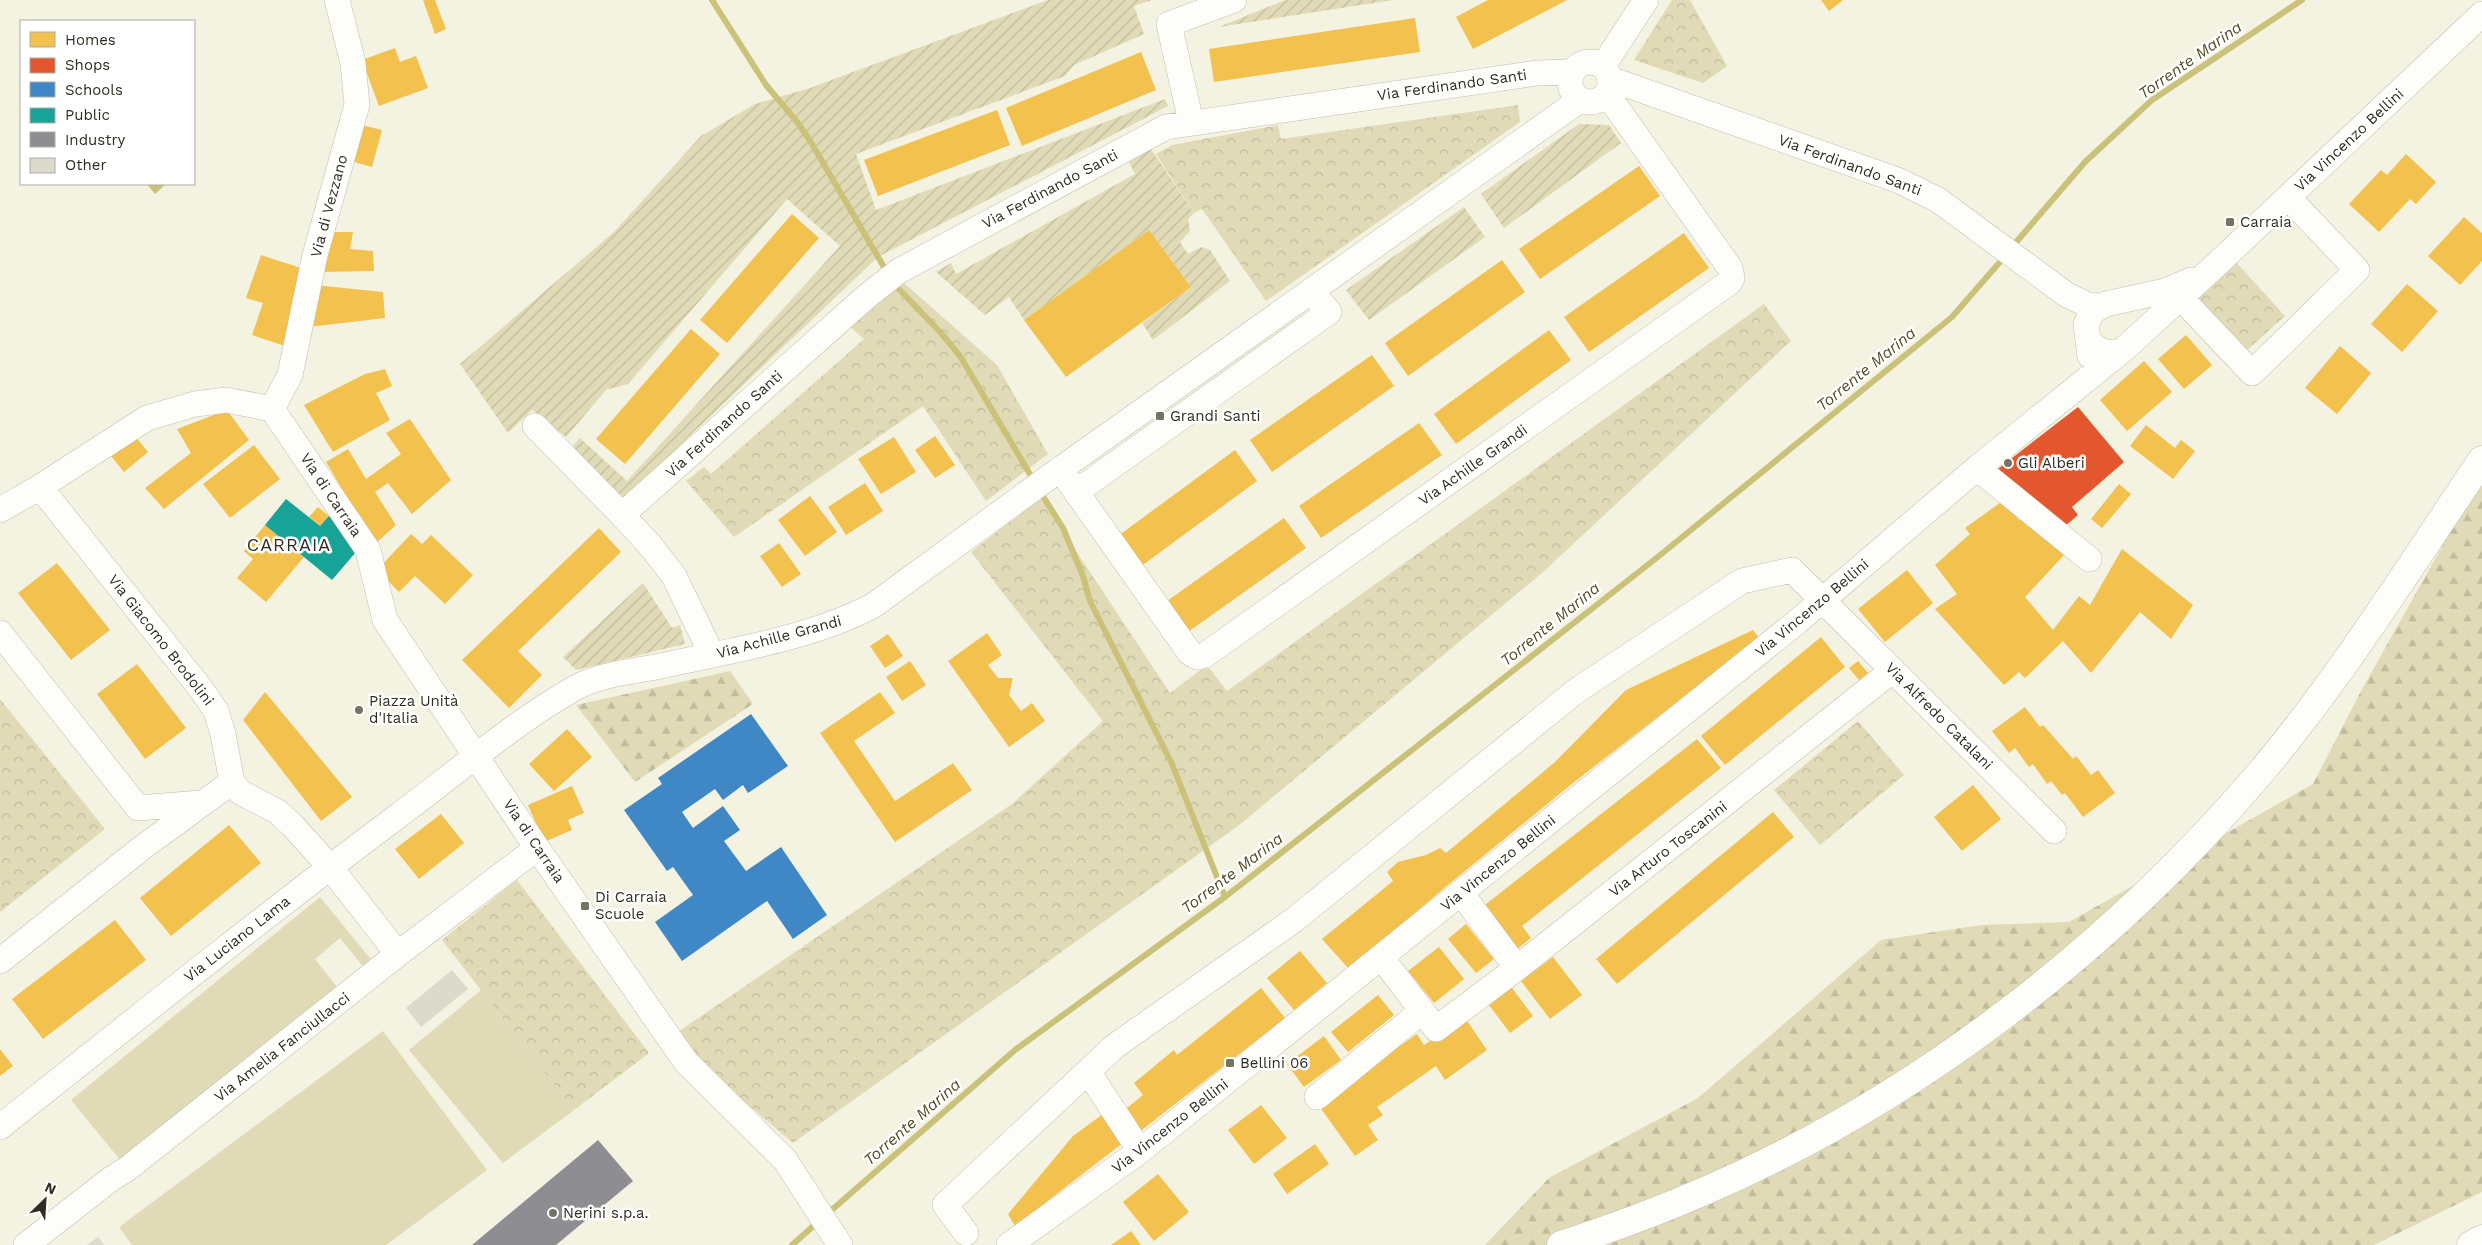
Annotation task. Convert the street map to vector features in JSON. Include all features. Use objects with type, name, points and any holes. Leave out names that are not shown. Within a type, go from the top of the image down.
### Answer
[{"type":"main road","points":[[1561,1245],[1607,1230],[1707,1190],[1835,1125],[1968,1043],[2116,923],[2184,858],[2256,778],[2312,707],[2482,460]]},
{"type":"main road","points":[[2471,1245],[2482,1239]]},
{"type":"street","name":"Via di Vezzano","points":[[272,409],[290,375],[315,255],[357,105],[354,63],[337,0]]},
{"type":"street","points":[[1191,122],[1169,24],[1234,0]]},
{"type":"street","points":[[1572,72],[1570,78],[1572,91],[1580,100],[1592,102],[1602,99],[1607,80],[1646,0]]},
{"type":"street","name":"Via Vincenzo Bellini","points":[[1008,1245],[1140,1151],[1824,600],[1977,468],[2126,347],[2216,266],[2482,14]]},
{"type":"street","name":"Via Ferdinando Santi","points":[[622,515],[867,296],[899,271],[1166,127],[1537,73],[1572,72],[1582,63],[1589,61],[1607,80],[1900,181],[1938,200],[2065,294],[2095,319]]},
{"type":"street","name":"Via Achille Grandi","points":[[1052,475],[1076,492],[1190,653],[1197,657],[1201,656],[1726,286],[1732,278],[1730,268],[1607,80]]},
{"type":"street","name":"Via Achille Grandi","points":[[477,757],[520,723],[577,687],[599,679],[712,655],[822,628],[848,619],[874,605],[1052,475],[1580,100]]},
{"type":"street","points":[[2181,298],[2252,373],[2357,270],[2288,198]]},
{"type":"street","name":"Via Vincenzo Bellini","points":[[2076,389],[2088,369],[2095,319],[2165,291],[2216,266]]},
{"type":"street","points":[[1076,492],[1329,312],[1311,291]]},
{"type":"street","points":[[2121,306],[2132,316],[2135,331],[2126,347],[2108,353],[2094,347],[2095,319],[2121,306]]},
{"type":"street","points":[[0,510],[40,487],[147,418],[195,404],[226,400],[272,409]]},
{"type":"street","name":"Via di Carraia","points":[[272,409],[368,550],[385,620],[537,848],[686,1062],[784,1160],[840,1245]]},
{"type":"street","points":[[535,426],[649,544],[674,576],[712,655]]},
{"type":"street","points":[[1977,468],[2089,559]]},
{"type":"street","name":"Via Giacomo Brodolini","points":[[40,487],[202,689],[216,711],[221,726],[232,782]]},
{"type":"street","name":"Via Alfredo Catalani","points":[[1089,1073],[1115,1046],[1294,920],[1576,691],[1742,581],[1792,570],[2054,831]]},
{"type":"street","points":[[0,633],[138,808],[143,823],[143,847]]},
{"type":"street","name":"Via Arturo Toscanini","points":[[1422,1011],[1436,1029],[1517,968],[1893,670]]},
{"type":"street","name":"Via Luciano Lama","points":[[0,1127],[330,867],[477,757]]},
{"type":"street","points":[[0,961],[200,803],[232,782],[240,792],[278,812],[330,867],[398,954]]},
{"type":"street","points":[[138,808],[200,803]]},
{"type":"street","name":"Via Amelia Fanciullacci","points":[[26,1245],[111,1179],[128,1169],[398,954],[537,848]]},
{"type":"street","points":[[1461,893],[1517,968]]},
{"type":"street","points":[[1317,1097],[1422,1011],[1381,957]]},
{"type":"street","points":[[966,1233],[945,1204],[1089,1073],[1140,1151]]},
{"type":"green space","points":[[1048,0],[1152,0],[1134,6],[1144,34],[1074,65],[1065,76],[856,154],[876,210],[1165,99],[1168,106],[878,257],[623,499],[571,448],[580,438],[627,481],[840,246],[787,199],[628,384],[606,390],[566,437],[532,410],[508,433],[460,364],[614,232],[701,136],[755,104],[810,88]]},
{"type":"green space","points":[[1285,0],[1393,0],[1219,27]]},
{"type":"green space","points":[[1672,0],[1690,0],[1727,66],[1703,83],[1634,60]]},
{"type":"green space","points":[[1518,105],[1520,122],[1266,301],[1202,209],[1194,213],[1156,154],[1172,145],[1278,125],[1281,139]]},
{"type":"green space","points":[[1579,124],[1609,125],[1621,143],[1504,228],[1481,194]]},
{"type":"green space","points":[[1151,149],[1194,213],[1188,219],[1190,231],[1180,242],[1188,254],[1201,247],[1210,250],[1230,281],[1153,340],[1142,323],[1191,287],[1149,230],[1024,320],[1009,297],[985,315],[936,272],[951,263],[956,274],[1135,174],[1129,162]]},
{"type":"green space","points":[[1464,207],[1485,237],[1369,320],[1346,290]]},
{"type":"green space","points":[[2235,261],[2285,316],[2245,352],[2195,298]]},
{"type":"green space","points":[[904,283],[997,365],[1048,454],[986,501],[923,406],[734,537],[686,481],[704,467],[711,474],[864,339],[850,327]]},
{"type":"green space","points":[[1764,304],[1791,341],[1542,573],[1238,826],[793,1143],[669,1038],[1012,804],[1103,721],[971,552],[1041,498],[1170,693],[1207,665],[1227,691]]},
{"type":"green space","points":[[2482,475],[2482,1192],[2374,1245],[1485,1245],[1549,1178],[1698,1098],[1881,940],[1981,925],[2069,922],[2313,784],[2360,693]]},
{"type":"green space","points":[[643,583],[672,628],[680,625],[685,644],[576,670],[563,657]]},
{"type":"green space","points":[[730,671],[753,704],[635,782],[576,705]]},
{"type":"green space","points":[[0,699],[105,829],[0,912]]},
{"type":"green space","points":[[1858,721],[1904,775],[1820,845],[1774,790]]},
{"type":"green space","points":[[517,880],[649,1053],[574,1110],[442,940]]},
{"type":"green space","points":[[320,897],[374,963],[366,970],[340,938],[315,959],[341,992],[126,1167],[71,1100]]},
{"type":"green space","points":[[481,990],[574,1110],[503,1163],[409,1050]]},
{"type":"green space","points":[[383,1031],[487,1170],[386,1245],[132,1245],[119,1227]]},
{"type":"shaded area","points":[[148,185],[165,185],[155,194]]},
{"type":"building: Homes","points":[[423,0],[435,0],[446,29],[435,34]]},
{"type":"building: Homes","points":[[1488,0],[1567,0],[1473,49],[1456,17]]},
{"type":"building: Homes","points":[[1821,0],[1843,0],[1829,11]]},
{"type":"building: Homes","points":[[1415,18],[1420,52],[1214,82],[1209,49]]},
{"type":"building: Homes","points":[[395,48],[400,62],[416,56],[428,88],[379,106],[362,60]]},
{"type":"building: Homes","points":[[1141,52],[1156,90],[1022,146],[1006,108]]},
{"type":"building: Homes","points":[[997,110],[1010,145],[878,196],[864,160]]},
{"type":"building: Homes","points":[[357,124],[382,130],[372,167],[347,160]]},
{"type":"building: Homes","points":[[2406,154],[2436,182],[2416,204],[2410,199],[2379,232],[2349,204],[2381,170],[2387,175]]},
{"type":"building: Homes","points":[[1639,166],[1660,196],[1540,279],[1519,249]]},
{"type":"building: Homes","points":[[792,214],[819,238],[727,343],[700,320]]},
{"type":"building: Homes","points":[[2464,217],[2482,233],[2482,261],[2460,285],[2428,256]]},
{"type":"building: Homes","points":[[1149,230],[1191,287],[1066,377],[1024,320]]},
{"type":"building: Homes","points":[[330,232],[353,232],[350,249],[373,251],[374,271],[319,272]]},
{"type":"building: Homes","points":[[1684,233],[1709,268],[1589,352],[1564,317]]},
{"type":"building: Homes","points":[[261,255],[310,271],[285,346],[252,335],[263,303],[246,298]]},
{"type":"building: Homes","points":[[1502,260],[1525,292],[1408,376],[1385,343]]},
{"type":"building: Homes","points":[[2407,284],[2438,311],[2402,352],[2371,324]]},
{"type":"building: Homes","points":[[314,285],[383,292],[385,318],[309,327]]},
{"type":"building: Homes","points":[[691,329],[720,354],[625,464],[596,439]]},
{"type":"building: Homes","points":[[1549,330],[1571,360],[1456,444],[1434,414]]},
{"type":"building: Homes","points":[[2186,335],[2212,365],[2184,389],[2158,359]]},
{"type":"building: Homes","points":[[2340,346],[2371,373],[2337,414],[2305,388]]},
{"type":"building: Homes","points":[[1372,355],[1394,386],[1272,472],[1250,440]]},
{"type":"building: Homes","points":[[2144,361],[2172,392],[2127,431],[2100,400]]},
{"type":"building: Homes","points":[[385,369],[392,386],[376,393],[390,420],[333,452],[304,405],[365,374]]},
{"type":"building: Homes","points":[[227,410],[249,440],[164,509],[145,488],[191,453],[177,429]]},
{"type":"building: Homes","points":[[410,419],[451,480],[412,514],[388,483],[375,492],[396,525],[375,544],[326,462],[348,449],[366,479],[401,454],[386,433]]},
{"type":"building: Homes","points":[[1419,423],[1442,455],[1321,538],[1299,506]]},
{"type":"building: Homes","points":[[2146,425],[2175,448],[2181,440],[2195,451],[2173,479],[2130,446]]},
{"type":"building: Homes","points":[[935,436],[955,465],[935,478],[915,450]]},
{"type":"building: Homes","points":[[136,437],[148,452],[124,472],[111,456]]},
{"type":"building: Homes","points":[[894,437],[916,472],[881,494],[858,459]]},
{"type":"building: Homes","points":[[254,445],[280,479],[230,518],[203,484]]},
{"type":"building: Homes","points":[[1235,450],[1257,481],[1140,567],[1118,536]]},
{"type":"building: Homes","points":[[865,483],[883,511],[846,535],[828,507]]},
{"type":"building: Homes","points":[[2119,484],[2131,494],[2102,528],[2091,519]]},
{"type":"building: Homes","points":[[810,496],[837,532],[805,556],[778,520]]},
{"type":"building: Homes","points":[[2004,500],[2019,520],[2023,516],[2064,555],[2025,597],[2053,630],[2079,596],[2090,605],[2122,549],[2193,605],[2171,639],[2140,612],[2091,673],[2063,641],[2025,678],[2019,672],[2004,685],[1935,609],[1957,594],[1935,565],[1970,534],[1965,528]]},
{"type":"building: Homes","points":[[318,507],[329,516],[320,526],[309,517]]},
{"type":"building: Homes","points":[[1284,518],[1306,548],[1188,632],[1167,601]]},
{"type":"building: Homes","points":[[265,525],[304,557],[266,602],[237,578],[253,559],[244,551]]},
{"type":"building: Homes","points":[[599,528],[621,552],[518,651],[542,675],[509,708],[462,660]]},
{"type":"building: Homes","points":[[411,534],[422,544],[431,535],[473,575],[445,604],[415,576],[399,592],[377,570]]},
{"type":"building: Homes","points":[[779,543],[801,574],[782,587],[760,556]]},
{"type":"building: Homes","points":[[57,563],[110,630],[71,660],[18,593]]},
{"type":"building: Homes","points":[[1907,570],[1933,603],[1885,642],[1858,609]]},
{"type":"building: Homes","points":[[1753,630],[1759,638],[1573,783],[1449,884],[1349,969],[1322,939],[1393,881],[1387,872],[1398,862],[1426,855],[1440,848],[1446,853],[1555,762],[1626,690]]},
{"type":"building: Homes","points":[[987,633],[1002,655],[988,665],[998,678],[1013,678],[1009,695],[1021,711],[1032,703],[1045,721],[1009,747],[948,661]]},
{"type":"building: Homes","points":[[888,634],[903,656],[885,668],[870,646]]},
{"type":"building: Homes","points":[[1821,637],[1845,667],[1725,765],[1701,736]]},
{"type":"building: Homes","points":[[910,661],[926,685],[902,701],[886,677]]},
{"type":"building: Homes","points":[[1858,661],[1868,673],[1859,680],[1849,668]]},
{"type":"building: Homes","points":[[137,664],[186,728],[145,759],[97,694]]},
{"type":"building: Homes","points":[[265,692],[352,797],[321,821],[243,720]]},
{"type":"building: Homes","points":[[880,692],[895,713],[854,741],[895,801],[953,763],[972,790],[895,842],[820,733]]},
{"type":"building: Homes","points":[[2025,707],[2040,727],[2043,725],[2073,759],[2076,756],[2091,775],[2098,770],[2115,793],[2083,817],[2065,793],[2062,795],[2051,781],[2047,784],[2033,764],[2029,767],[2015,748],[2009,753],[1992,731]]},
{"type":"building: Homes","points":[[567,729],[592,757],[554,791],[529,764]]},
{"type":"building: Homes","points":[[1697,739],[1721,768],[1522,926],[1531,938],[1516,950],[1481,908]]},
{"type":"building: Homes","points":[[1973,785],[2001,819],[1962,851],[1934,817]]},
{"type":"building: Homes","points":[[572,786],[584,813],[568,820],[572,830],[544,842],[528,805]]},
{"type":"building: Homes","points":[[1773,812],[1794,837],[1617,984],[1596,959]]},
{"type":"building: Homes","points":[[441,814],[464,843],[419,879],[395,849]]},
{"type":"building: Homes","points":[[229,825],[261,863],[171,936],[140,898]]},
{"type":"building: Homes","points":[[115,920],[146,960],[43,1039],[12,999]]},
{"type":"building: Homes","points":[[1466,924],[1494,959],[1476,973],[1448,939]]},
{"type":"building: Homes","points":[[1439,947],[1464,979],[1434,1003],[1408,971]]},
{"type":"building: Homes","points":[[1300,951],[1327,983],[1294,1010],[1267,978]]},
{"type":"building: Homes","points":[[1553,957],[1582,995],[1550,1019],[1521,981]]},
{"type":"building: Homes","points":[[1509,984],[1533,1016],[1510,1033],[1486,1001]]},
{"type":"building: Homes","points":[[1261,988],[1285,1018],[1138,1133],[1122,1112],[1143,1095],[1134,1083],[1174,1050],[1177,1055]]},
{"type":"building: Homes","points":[[1378,995],[1394,1015],[1348,1052],[1331,1032]]},
{"type":"building: Homes","points":[[1465,1018],[1487,1050],[1445,1080],[1436,1066],[1377,1107],[1383,1115],[1368,1125],[1378,1140],[1355,1156],[1317,1103],[1417,1034],[1424,1045]]},
{"type":"building: Homes","points":[[1324,1036],[1341,1060],[1304,1087],[1287,1064]]},
{"type":"building: Homes","points":[[0,1049],[13,1066],[0,1076]]},
{"type":"building: Homes","points":[[1261,1105],[1287,1138],[1254,1164],[1228,1130]]},
{"type":"building: Homes","points":[[1103,1114],[1124,1142],[1015,1226],[1008,1214],[1073,1136]]},
{"type":"building: Homes","points":[[1315,1144],[1329,1164],[1287,1194],[1273,1174]]},
{"type":"building: Homes","points":[[1158,1174],[1189,1212],[1154,1241],[1123,1202]]},
{"type":"building: Homes","points":[[1131,1231],[1141,1245],[1111,1245]]},
{"type":"building: Shops","points":[[2078,407],[2124,462],[2072,507],[2078,515],[2064,527],[1994,472]]},
{"type":"building: Schools","points":[[751,714],[788,766],[748,793],[743,785],[723,800],[715,789],[682,812],[693,828],[723,806],[740,830],[724,841],[746,871],[781,847],[827,915],[793,939],[767,901],[682,961],[655,922],[693,895],[673,867],[667,871],[624,810],[662,784],[658,778]]},
{"type":"building: Public","points":[[286,499],[320,526],[329,516],[362,545],[332,580],[265,525]]},
{"type":"building: Industry","name":"Nerini s.p.a.","points":[[598,1140],[633,1181],[556,1245],[472,1245]]},
{"type":"building: Other","points":[[452,970],[468,989],[421,1027],[406,1008]]},
{"type":"building: Other","points":[[98,1237],[104,1245],[87,1245]]},
{"type":"waterway","points":[[712,0],[766,85],[798,123],[812,144],[888,274]]},
{"type":"waterway","name":"Torrente Marina","points":[[2012,247],[2085,162],[2152,100],[2302,0]]},
{"type":"waterway","name":"Torrente Marina","points":[[826,1215],[1015,1050],[1225,897],[1659,556],[1952,317],[2006,255]]},
{"type":"waterway","points":[[893,283],[941,333],[960,356],[1034,481]]},
{"type":"waterway","points":[[1039,490],[1063,528],[1083,576],[1090,601],[1172,764],[1225,897]]},
{"type":"waterway","name":"Torrente Marina","points":[[792,1245],[819,1221]]},
{"type":"place","name":"Carraia","points":[[2230,222]]},
{"type":"place","name":"Grandi Santi","points":[[1160,416]]},
{"type":"place","name":"Gli Alberi","points":[[2008,463]]},
{"type":"place","name":"Piazza Unità d'Italia","points":[[359,710]]},
{"type":"place","name":"Di Carraia Scuole","points":[[585,906]]},
{"type":"place","name":"Bellini 06","points":[[1230,1063]]},
{"type":"place","name":"Nerini s.p.a.","points":[[553,1213]]},
{"type":"district","name":"CARRAIA","points":[[289,544]]}]
